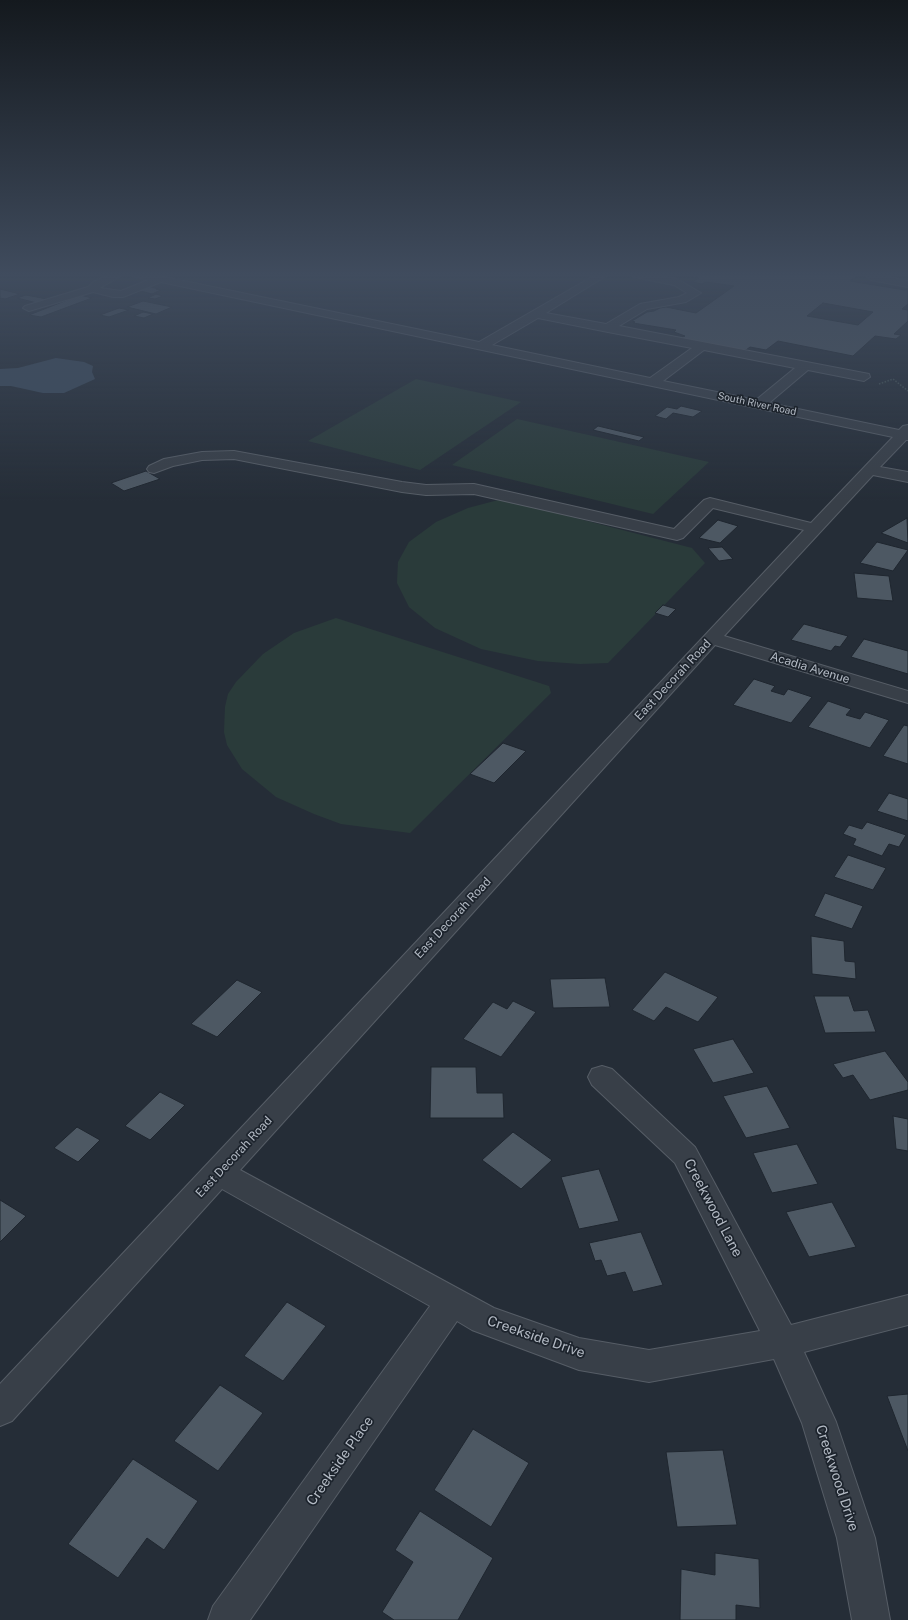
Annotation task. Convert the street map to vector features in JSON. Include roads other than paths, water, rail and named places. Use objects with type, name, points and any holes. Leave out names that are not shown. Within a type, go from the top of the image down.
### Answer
[{"type":"street","name":"South River Road","points":[[498,350],[906,433]]},
{"type":"street","points":[[653,382],[697,350]]},
{"type":"street","points":[[721,350],[864,377]]},
{"type":"street","points":[[760,404],[805,366]]},
{"type":"street","name":"East Decorah Road","points":[[0,1409],[711,638],[906,433]]},
{"type":"street","points":[[154,469],[170,462],[202,456],[234,455],[402,487],[426,490],[474,489],[677,535],[710,503],[814,528]]},
{"type":"street","points":[[870,470],[908,477]]},
{"type":"street","name":"Acadia Avenue","points":[[711,638],[908,697]]},
{"type":"street","name":"Creekwood Lane","points":[[602,1077],[685,1154],[783,1342]]},
{"type":"street","name":"Creekside Drive","points":[[219,1173],[484,1319],[579,1354],[649,1366],[783,1342],[908,1310]]},
{"type":"street","name":"Creekside Place","points":[[228,1620],[452,1302]]},
{"type":"street","name":"Creekwood Drive","points":[[783,1342],[824,1436],[856,1538],[871,1620]]},
{"type":"water","points":[[56,358],[84,362],[93,366],[92,372],[95,379],[64,393],[43,393],[11,386],[0,386],[0,369],[18,368]]}]
